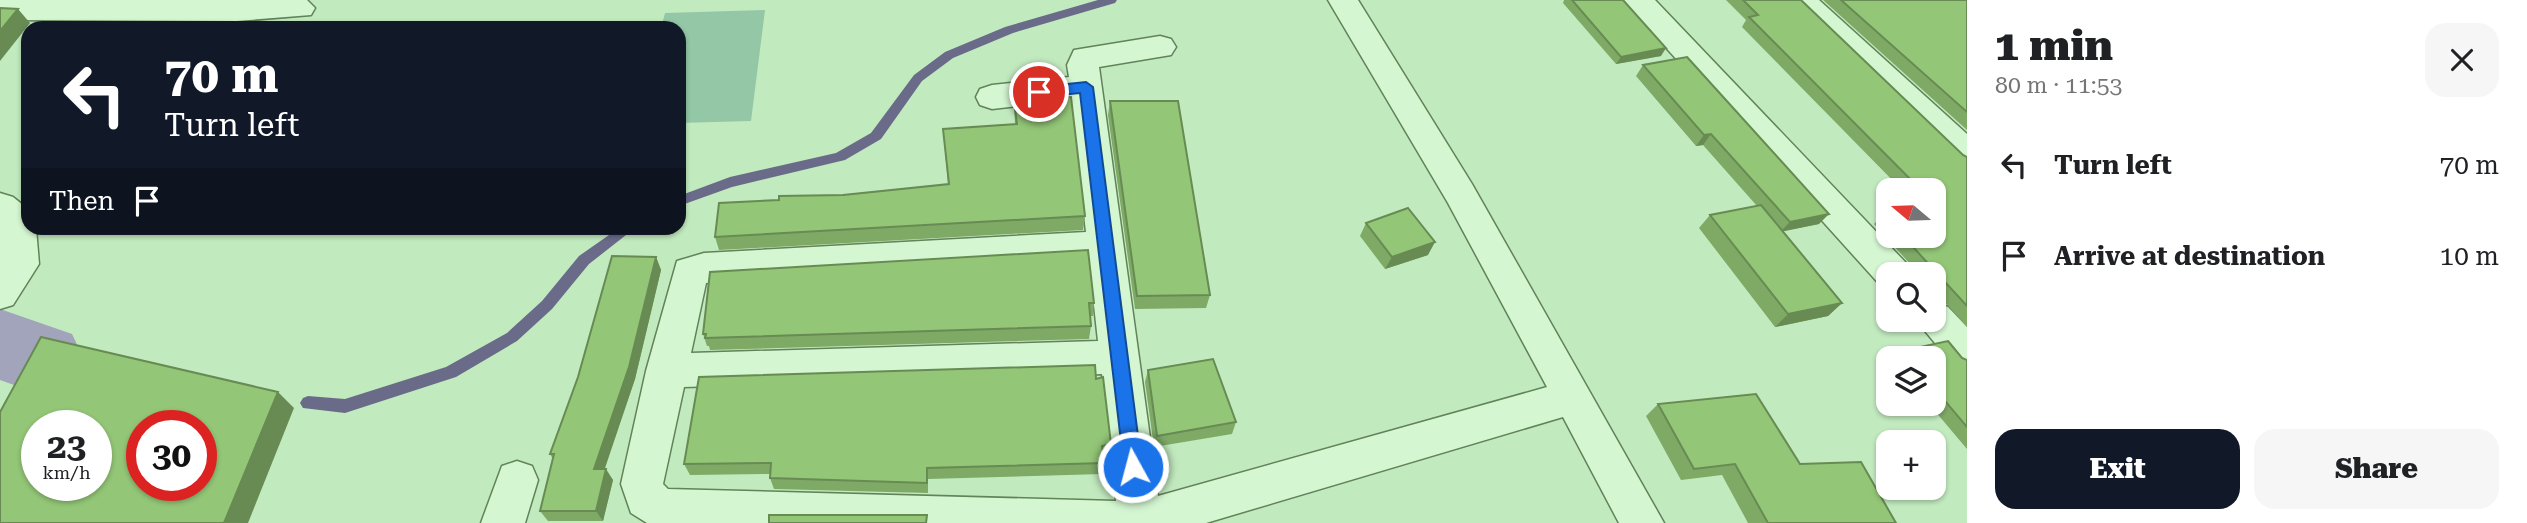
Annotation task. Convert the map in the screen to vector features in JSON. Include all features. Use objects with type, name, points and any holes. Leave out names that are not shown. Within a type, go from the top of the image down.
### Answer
[{"type":"street","points":[[1343,0],[1407,98],[1642,523]]},
{"type":"street","points":[[1638,0],[1882,262]]},
{"type":"street","points":[[1801,0],[1967,155]]},
{"type":"street","points":[[0,10],[237,11],[300,8]]},
{"type":"street","points":[[1140,523],[1086,87],[1085,58],[1160,47]]},
{"type":"street","points":[[992,97],[1086,87]]},
{"type":"street","points":[[0,207],[18,221],[21,264],[0,294]]},
{"type":"street","points":[[1106,245],[704,268],[690,272],[642,484],[646,499],[663,509],[747,516],[1140,523],[1573,397]]},
{"type":"street","points":[[1946,331],[1967,353]]},
{"type":"street","points":[[666,371],[1119,357]]},
{"type":"street","points":[[503,523],[517,480]]},
{"type":"green space","points":[[765,10],[751,121],[686,123],[686,21],[663,21],[665,13]]},
{"type":"building","points":[[1572,0],[1623,0],[1666,48],[1621,57]]},
{"type":"building","points":[[1743,0],[1801,0],[1967,157],[1967,306],[1946,283],[1946,262],[1927,262],[1914,248],[1946,248],[1946,178],[1909,178],[1749,17],[1758,15]]},
{"type":"building","points":[[1841,0],[1967,0],[1967,112]]},
{"type":"building","points":[[0,8],[18,9],[0,31]]},
{"type":"building","points":[[1687,57],[1829,214],[1790,222],[1711,134],[1704,135],[1643,65]]},
{"type":"building","points":[[1071,97],[1085,216],[715,237],[719,203],[779,200],[779,196],[843,195],[949,184],[943,129],[1017,124],[1014,101]]},
{"type":"building","points":[[1110,101],[1178,101],[1210,295],[1137,296]]},
{"type":"building","points":[[1761,205],[1842,303],[1788,314],[1710,215]]},
{"type":"building","points":[[1408,208],[1435,242],[1392,257],[1366,223]]},
{"type":"building","points":[[1088,250],[1094,303],[1089,303],[1091,326],[705,338],[706,334],[703,334],[710,272]]},
{"type":"building","points":[[612,256],[656,257],[629,367],[594,469],[606,469],[596,511],[540,511],[554,454],[550,454],[578,377]]},
{"type":"building","points":[[41,337],[278,392],[224,523],[0,523],[0,412]]},
{"type":"building","points":[[1948,341],[1962,358],[1967,360],[1967,427],[1946,402],[1946,346],[1924,346]]},
{"type":"building","points":[[1213,359],[1236,422],[1157,436],[1148,370]]},
{"type":"building","points":[[1095,365],[1096,379],[1103,377],[1111,444],[1102,446],[1104,463],[927,468],[927,483],[770,478],[771,463],[684,464],[699,377]]},
{"type":"building","points":[[1756,394],[1800,464],[1861,462],[1876,488],[1876,500],[1883,500],[1896,523],[1768,523],[1735,464],[1694,469],[1658,404]]},
{"type":"building","points":[[769,515],[927,515],[926,523],[769,523]]},
{"type":"waterway","points":[[686,198],[730,182],[840,157],[876,136],[918,78],[949,55],[1009,30],[1111,0]]},
{"type":"waterway","points":[[308,403],[345,406],[451,372],[512,337],[547,305],[584,260],[618,235]]},
{"type":"waterway","points":[[0,344],[42,359]]},
{"type":"route","points":[[1039,92],[1086,87],[1133,467]]}]
